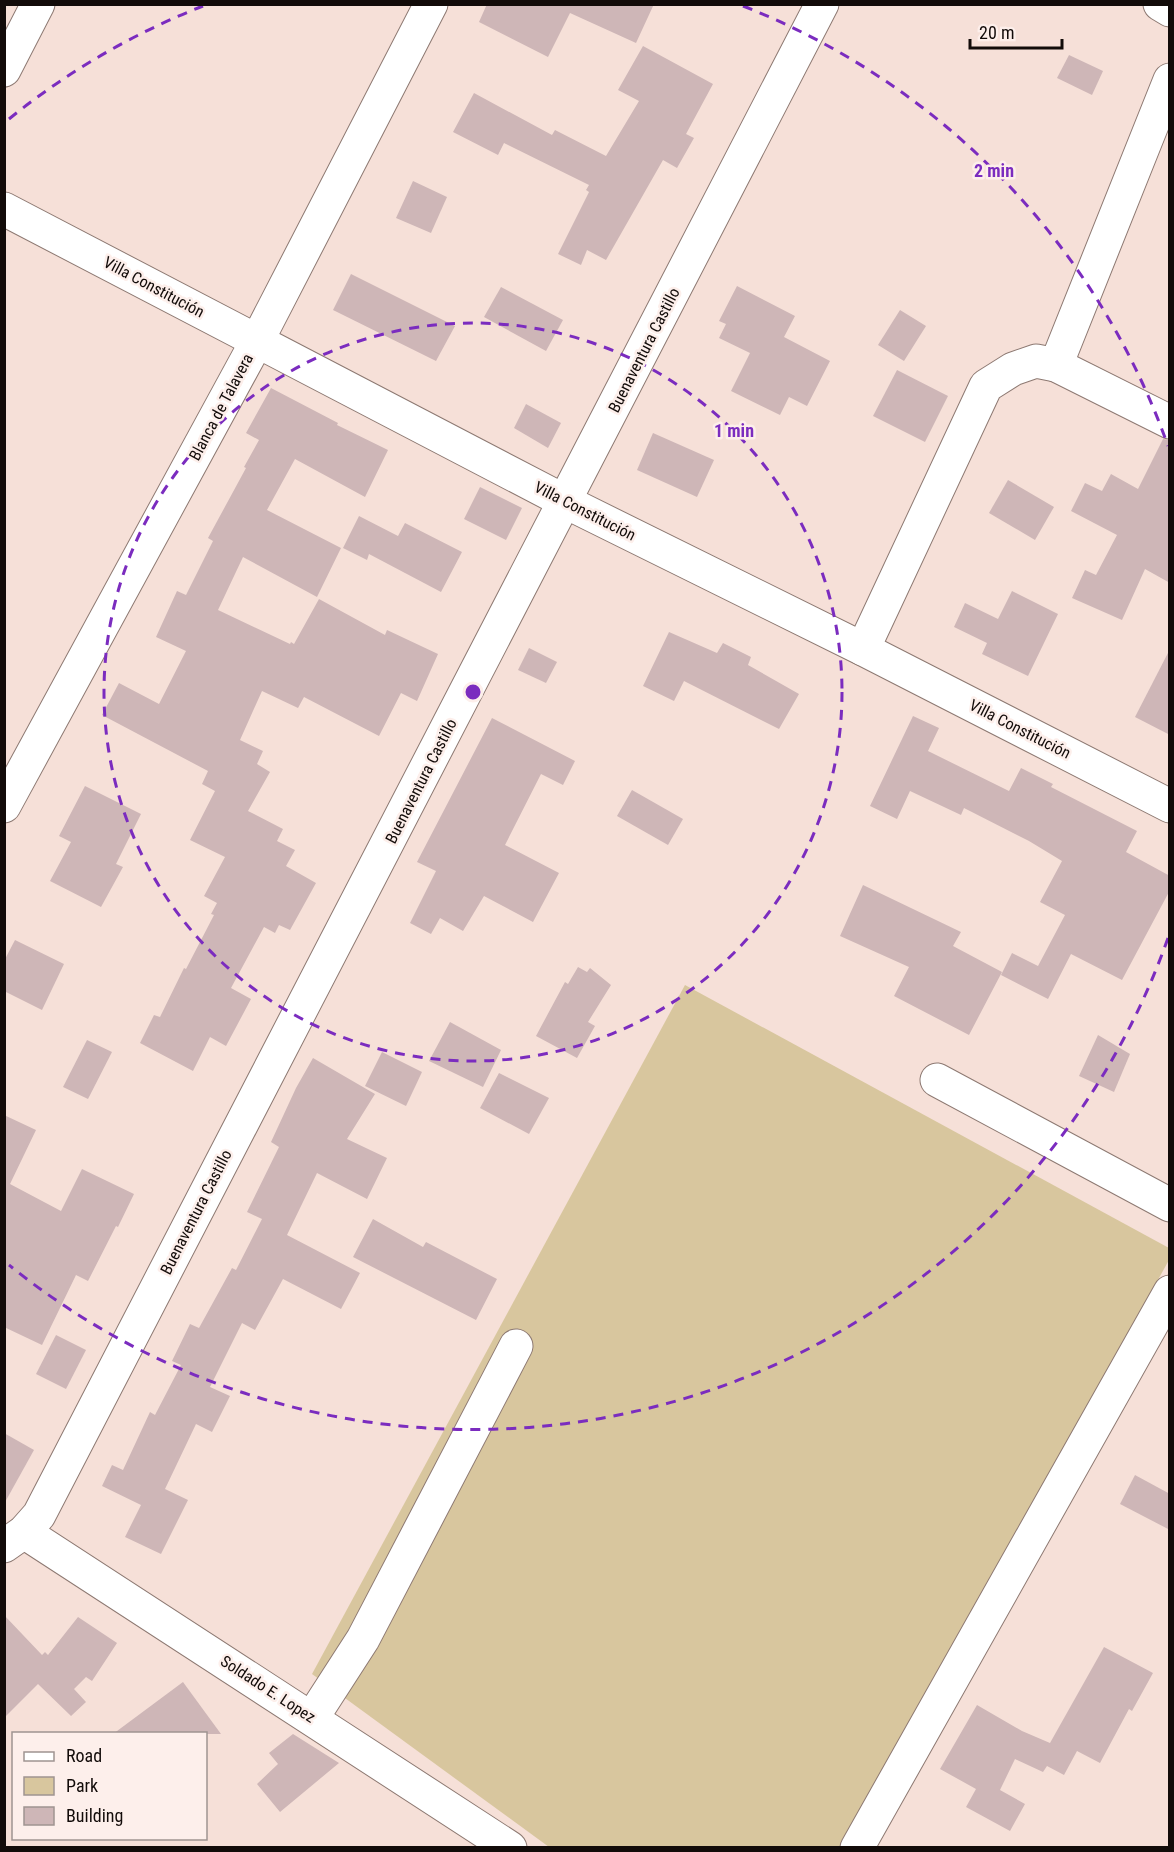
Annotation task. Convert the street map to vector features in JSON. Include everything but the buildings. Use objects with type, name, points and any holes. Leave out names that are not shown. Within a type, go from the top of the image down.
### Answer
[{"type":"street","points":[[4,70],[38,4]]},
{"type":"street","name":"Blanca de Talavera","points":[[4,806],[257,341],[431,4]]},
{"type":"street","name":"Buenaventura Castillo","points":[[14,1539],[39,1515],[566,502],[822,4]]},
{"type":"street","points":[[1160,4],[1170,10]]},
{"type":"street","points":[[1056,365],[1170,80]]},
{"type":"street","name":"Villa Constitución","points":[[4,209],[566,502],[863,649],[1170,806]]},
{"type":"street","points":[[863,649],[986,386],[1013,369],[1036,361],[1056,365],[1170,422]]},
{"type":"street","points":[[937,1080],[1170,1205]]},
{"type":"street","points":[[857,1848],[1170,1292]]},
{"type":"street","points":[[312,1718],[363,1639],[516,1346]]},
{"type":"street","name":"Soldado E. Lopez","points":[[14,1539],[312,1718],[510,1848]]},
{"type":"green space","points":[[685,985],[1169,1248],[1169,1260],[842,1847],[549,1847],[312,1674]]}]
